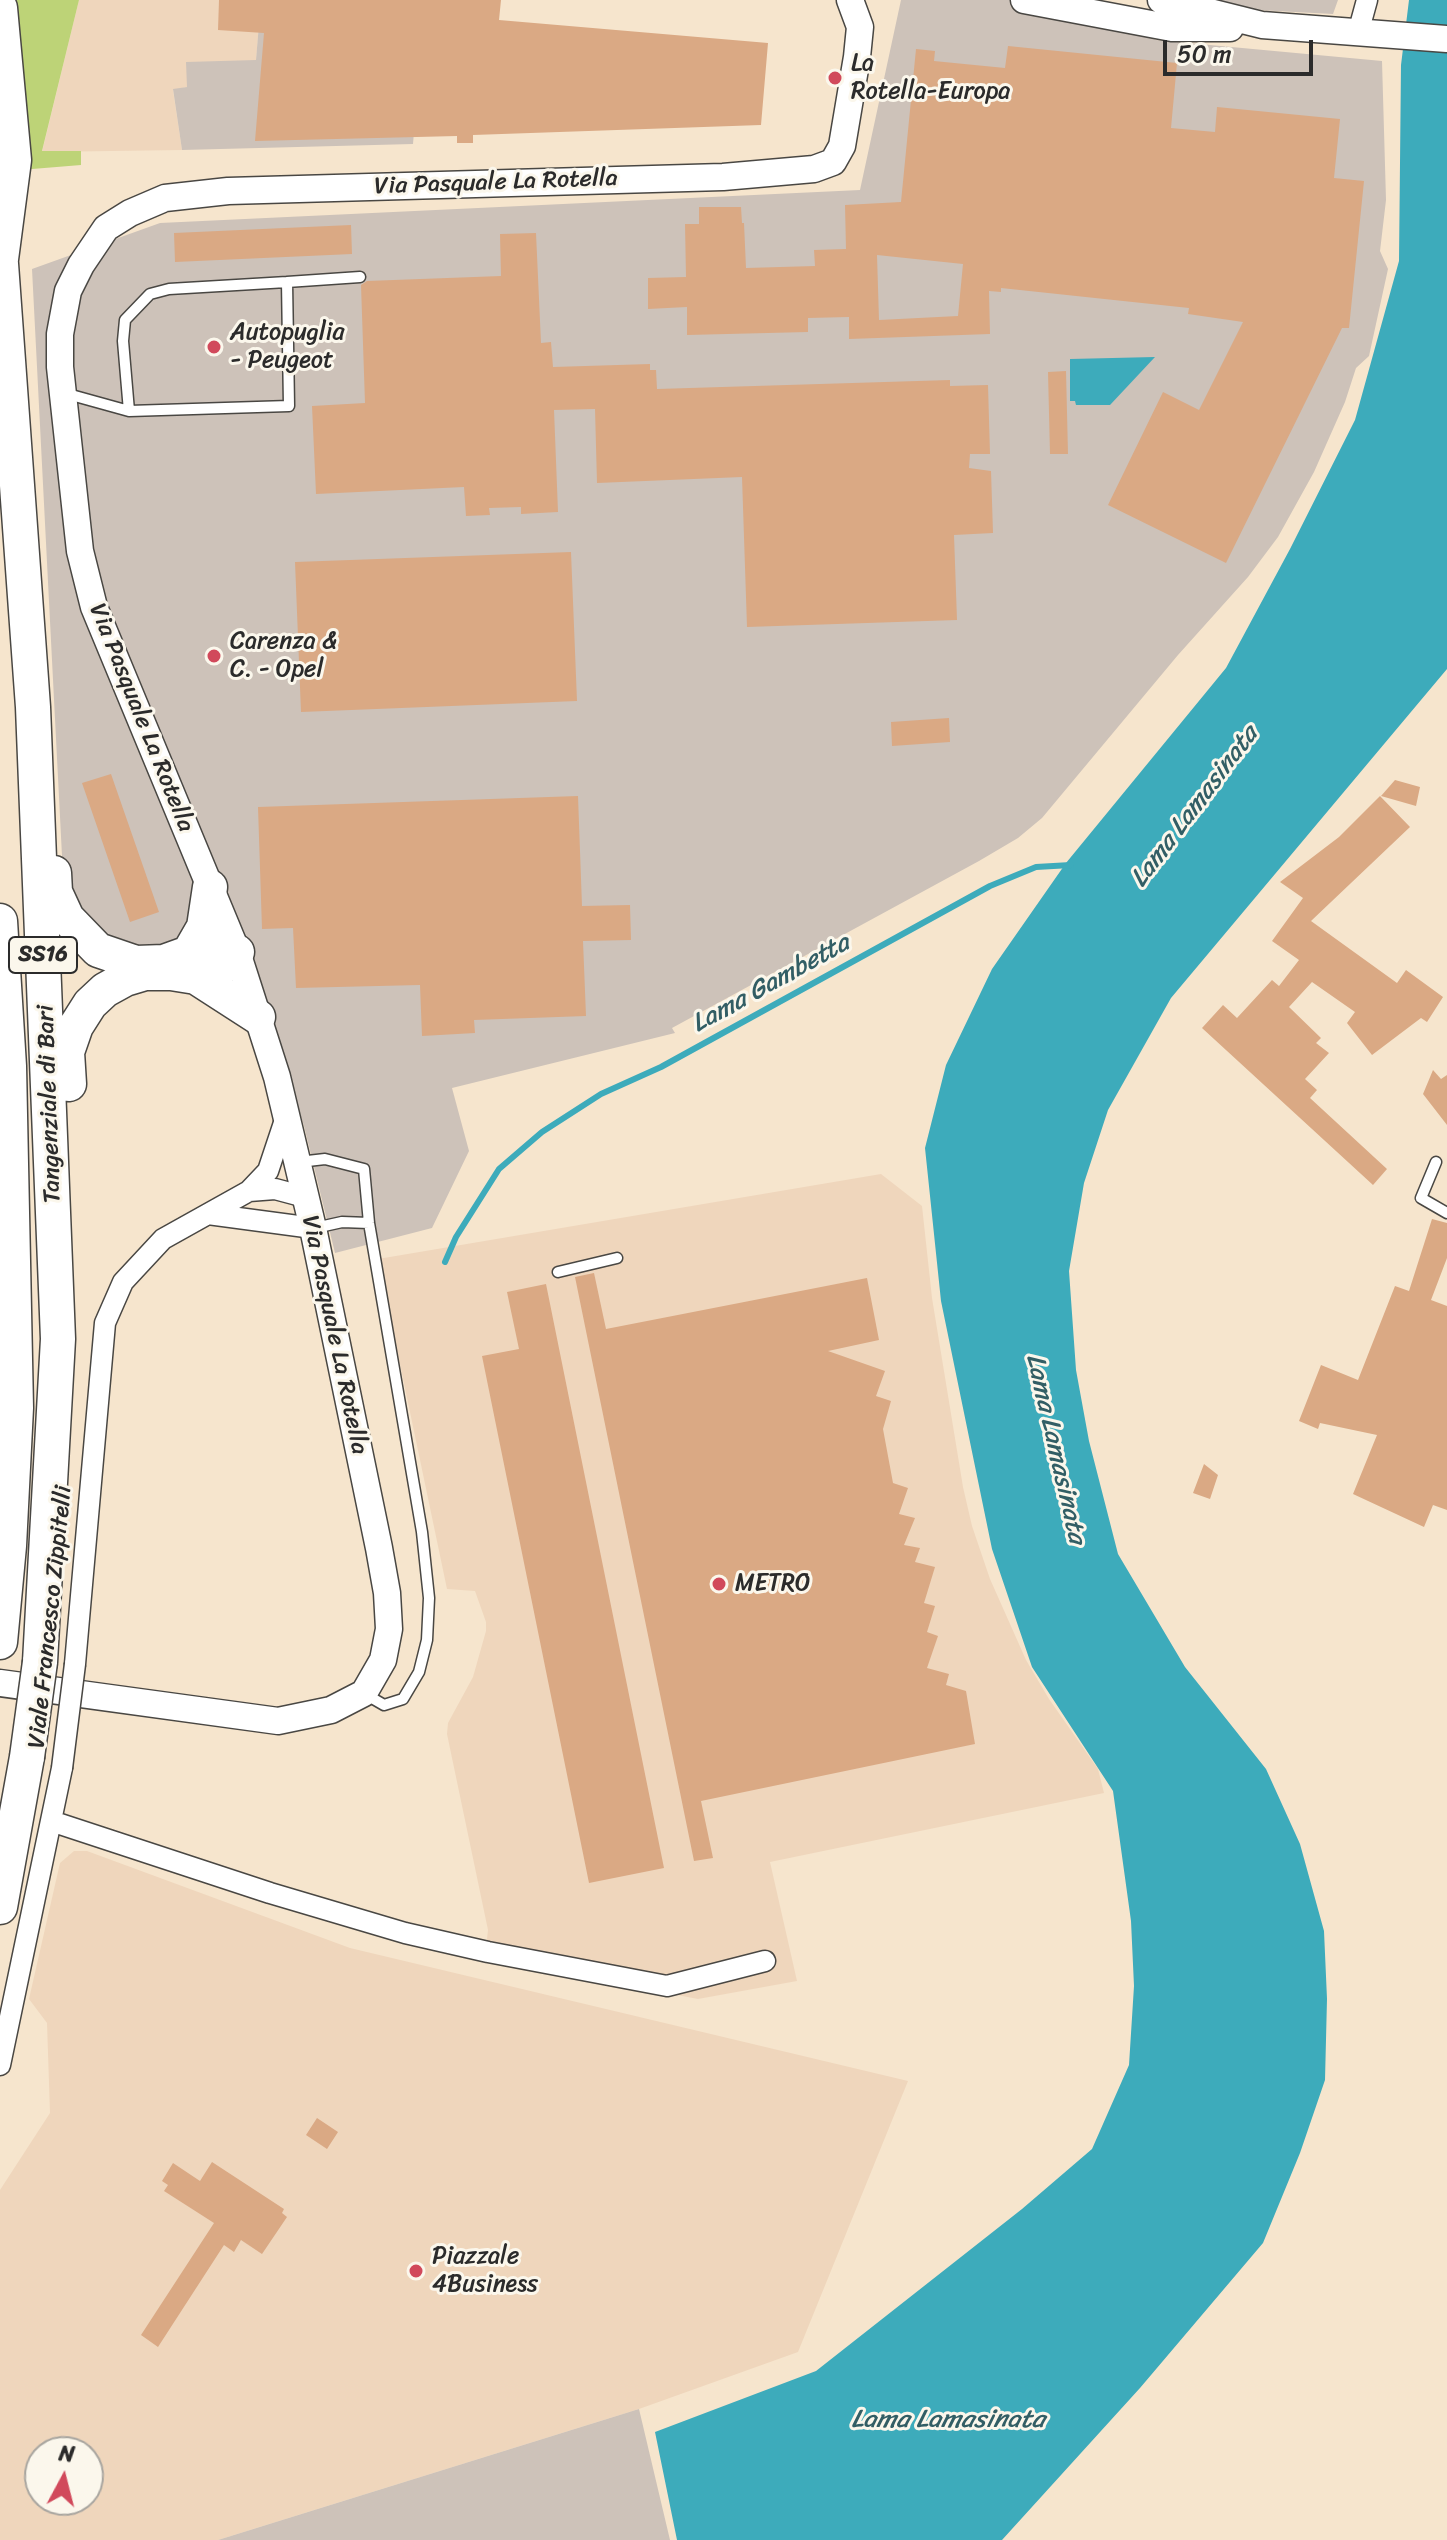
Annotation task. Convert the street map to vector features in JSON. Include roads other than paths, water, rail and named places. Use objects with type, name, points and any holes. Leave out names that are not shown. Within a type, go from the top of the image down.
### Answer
[{"type":"highway","points":[[0,8],[14,160],[1,259]]},
{"type":"highway","name":"Tangenziale di Bari","points":[[0,250],[33,707],[58,1339],[40,1662],[27,1757],[0,1907]]},
{"type":"highway","points":[[33,707],[48,780],[55,892],[67,918],[98,950],[136,963],[192,965],[214,975],[237,952]]},
{"type":"highway","points":[[192,965],[204,927],[210,887]]},
{"type":"highway","name":"Tangenziale di Bari","points":[[0,921],[9,1066],[16,1408],[9,1546],[0,1642]]},
{"type":"highway","points":[[192,965],[258,1017]]},
{"type":"highway","points":[[53,1169],[70,1123],[67,1052],[76,1026],[90,1004],[105,990],[125,979],[145,973],[171,973],[192,965]]},
{"type":"highway","points":[[0,1242],[13,1208]]},
{"type":"street","points":[[850,0],[860,27]]},
{"type":"street","points":[[860,27],[875,0]]},
{"type":"street","points":[[1024,0],[1172,28],[1216,29],[1262,25]]},
{"type":"street","points":[[1161,0],[1262,25],[1447,39]]},
{"type":"street","points":[[1367,0],[1369,34]]},
{"type":"street","name":"Via Pasquale La Rotella","points":[[364,1693],[383,1660],[389,1629],[387,1593],[313,1228],[277,1077],[237,952],[94,607],[80,551],[62,392],[60,334],[68,291],[86,256],[106,228],[130,213],[165,198],[228,191],[723,177],[814,169],[833,162],[842,146],[860,27]]},
{"type":"street","points":[[249,1191],[268,1171],[286,1117]]},
{"type":"street","points":[[249,1191],[275,1189],[305,1197]]},
{"type":"street","name":"Viale Francesco Zippitelli","points":[[0,2065],[62,1768],[75,1664],[105,1323],[123,1282],[163,1239],[249,1191]]},
{"type":"street","points":[[208,1214],[313,1228]]},
{"type":"street","points":[[0,1683],[278,1721],[331,1710],[364,1693]]},
{"type":"street","points":[[51,1821],[270,1893],[405,1933],[488,1952],[667,1986],[765,1961]]},
{"type":"lane","points":[[129,411],[123,341],[125,320],[150,294],[169,289],[360,277]]},
{"type":"lane","points":[[62,392],[129,411],[289,406],[287,282]]},
{"type":"lane","points":[[299,1162],[325,1159],[364,1169],[369,1223],[420,1519],[429,1598],[427,1640],[419,1672],[403,1699],[384,1705],[364,1693]]},
{"type":"lane","points":[[1436,1162],[1421,1198],[1447,1213]]},
{"type":"lane","points":[[313,1228],[342,1222],[369,1223]]},
{"type":"lane","points":[[558,1272],[617,1258]]},
{"type":"water","name":"Lama Lamasinata","points":[[1409,0],[1447,0],[1447,669],[1171,998],[1108,1110],[1084,1183],[1069,1271],[1076,1370],[1089,1441],[1118,1554],[1185,1667],[1266,1769],[1300,1844],[1324,1931],[1327,1999],[1325,2080],[1300,2153],[1263,2243],[1140,2388],[1002,2540],[677,2540],[655,2432],[816,2371],[1022,2209],[1092,2149],[1129,2065],[1134,1986],[1131,1921],[1113,1791],[1032,1667],[992,1549],[941,1301],[925,1148],[946,1065],[992,969],[1066,863],[1226,668],[1355,420],[1399,261],[1401,65]]},
{"type":"water","points":[[1155,357],[1110,405],[1076,405],[1075,401],[1070,401],[1070,359]]},
{"type":"waterway","name":"Lama Gambetta","points":[[445,1262],[456,1237],[499,1169],[542,1132],[601,1094],[661,1067],[990,886],[1036,867],[1071,865]]},
{"type":"place","name":"La Rotella-Europa","points":[[835,78]]},
{"type":"place","name":"Autopuglia - Peugeot","points":[[214,347]]},
{"type":"place","name":"Carenza & C. - Opel","points":[[214,656]]},
{"type":"place","name":"METRO","points":[[719,1584]]},
{"type":"place","name":"Piazzale 4Business","points":[[416,2271]]}]
